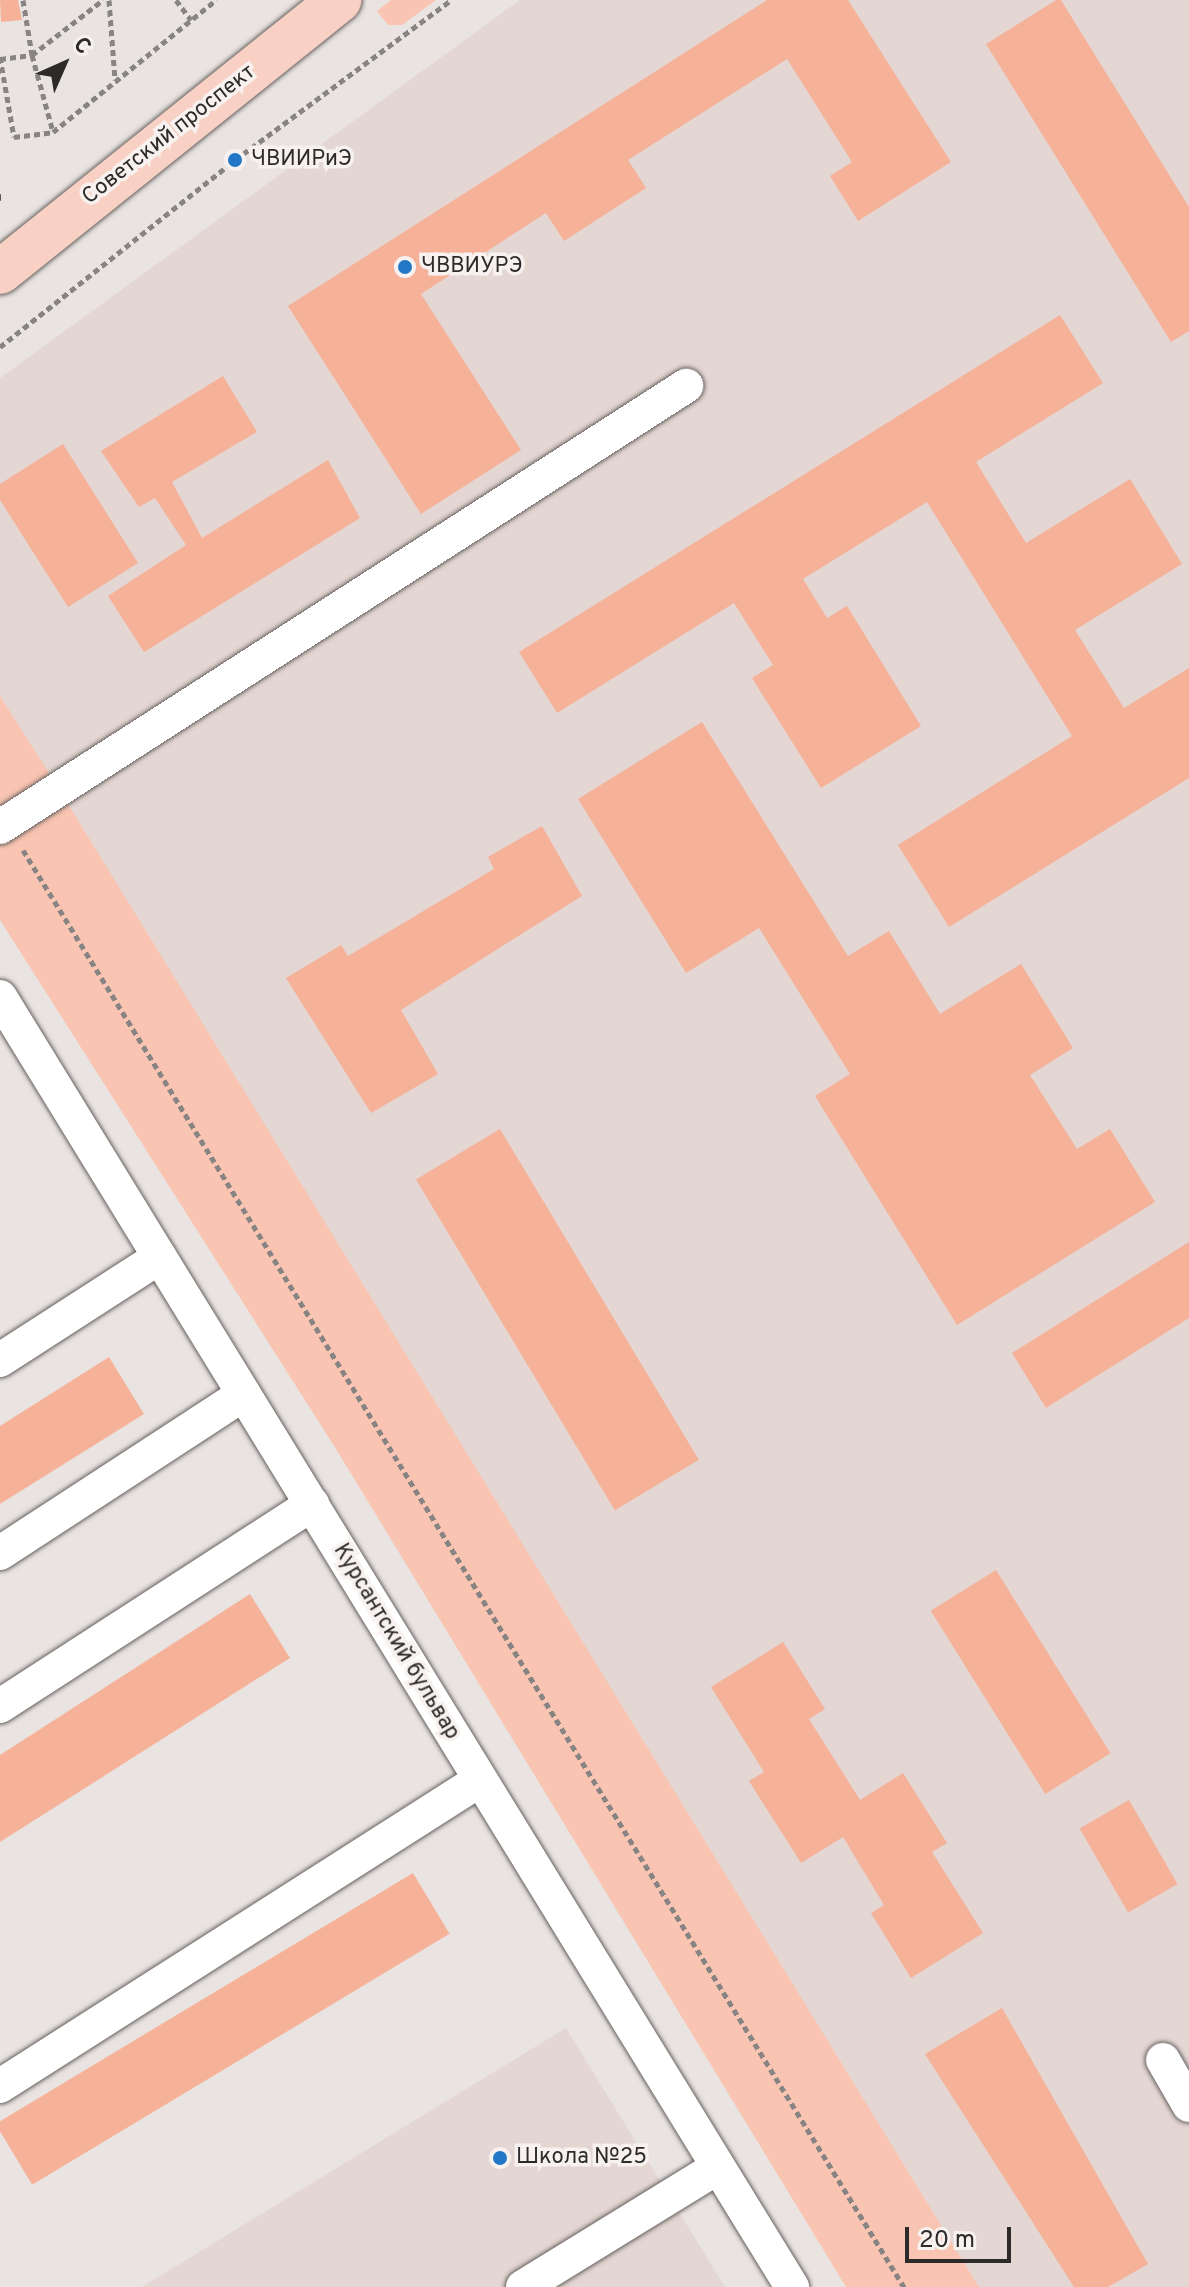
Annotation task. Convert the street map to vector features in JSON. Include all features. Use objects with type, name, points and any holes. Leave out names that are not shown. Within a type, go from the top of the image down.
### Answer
[{"type":"main road","name":"Советский проспект","points":[[0,272],[340,0]]},
{"type":"street","points":[[4,825],[686,386]]},
{"type":"street","name":"Курсантский бульвар","points":[[0,997],[792,2287]]},
{"type":"street","points":[[0,1360],[160,1257]]},
{"type":"street","points":[[0,1553],[244,1394]]},
{"type":"street","points":[[0,1706],[312,1504]]},
{"type":"street","points":[[0,2086],[480,1780]]},
{"type":"street","points":[[1163,2060],[1189,2105]]},
{"type":"street","points":[[523,2287],[718,2167]]},
{"type":"path","points":[[23,0],[32,55],[53,132]]},
{"type":"path","points":[[103,0],[32,55],[0,58],[14,137],[53,132],[216,0]]},
{"type":"path","points":[[109,0],[115,80]]},
{"type":"path","points":[[176,0],[191,20]]},
{"type":"path","points":[[0,347],[235,160],[451,0]]},
{"type":"path","points":[[4,825],[904,2287]]},
{"type":"shaded area","points":[[391,0],[436,0],[402,25],[388,25],[377,11]]},
{"type":"shaded area","points":[[520,0],[1189,0],[1189,2287],[979,2287],[0,696],[0,378]]},
{"type":"shaded area","points":[[0,696],[979,2287],[846,2287],[336,1449],[0,920]]},
{"type":"shaded area","name":"Школа №25","points":[[566,2028],[725,2287],[142,2287]]},
{"type":"building","points":[[0,0],[18,0],[22,20],[1,22]]},
{"type":"building","name":"ЧВВИУРЭ","points":[[767,0],[848,0],[951,162],[858,221],[830,176],[852,162],[787,59],[628,160],[646,188],[564,241],[546,213],[421,294],[521,450],[421,514],[288,306]]},
{"type":"building","points":[[1056,0],[1061,0],[1189,207],[1189,331],[1171,342],[986,44]]},
{"type":"building","points":[[1060,315],[1103,383],[976,462],[1026,543],[1130,479],[1182,564],[1075,630],[1124,708],[1189,668],[1189,778],[949,927],[898,845],[1072,736],[927,502],[803,579],[827,618],[847,606],[921,726],[821,788],[752,678],[773,665],[734,603],[557,713],[519,652]]},
{"type":"building","points":[[223,376],[257,432],[172,482],[202,538],[328,460],[360,518],[144,652],[108,596],[186,545],[155,498],[139,507],[101,451]]},
{"type":"building","points":[[63,444],[138,563],[68,607],[0,500],[0,484]]},
{"type":"building","points":[[702,722],[848,956],[889,931],[940,1014],[1021,964],[1073,1048],[1030,1075],[1077,1149],[1110,1129],[1155,1202],[957,1325],[815,1096],[850,1074],[759,928],[686,973],[578,799]]},
{"type":"building","points":[[542,826],[582,896],[401,1010],[438,1074],[371,1113],[286,978],[341,945],[348,956],[494,869],[488,857]]},
{"type":"building","points":[[500,1129],[699,1460],[615,1510],[416,1179]]},
{"type":"building","points":[[1189,1242],[1189,1318],[1046,1408],[1012,1353]]},
{"type":"building","points":[[109,1357],[144,1414],[0,1504],[0,1426]]},
{"type":"building","points":[[996,1570],[1110,1753],[1045,1794],[931,1611]]},
{"type":"building","points":[[250,1594],[290,1658],[0,1842],[0,1755]]},
{"type":"building","points":[[783,1642],[825,1709],[809,1719],[860,1800],[903,1773],[947,1843],[932,1852],[983,1933],[911,1978],[871,1913],[884,1905],[843,1837],[801,1863],[749,1781],[764,1772],[711,1687]]},
{"type":"building","points":[[1129,1800],[1178,1884],[1128,1913],[1080,1828]]},
{"type":"building","points":[[413,1873],[450,1934],[32,2185],[0,2131],[0,2121]]},
{"type":"building","points":[[1002,2008],[1148,2264],[1108,2287],[1074,2287],[925,2054]]},
{"type":"tram line","points":[[0,195],[0,200]]},
{"type":"place","name":"ЧВИИРиЭ","points":[[235,160]]},
{"type":"place","name":"ЧВВИУРЭ","points":[[405,267]]},
{"type":"place","name":"Школа №25","points":[[500,2158]]}]
